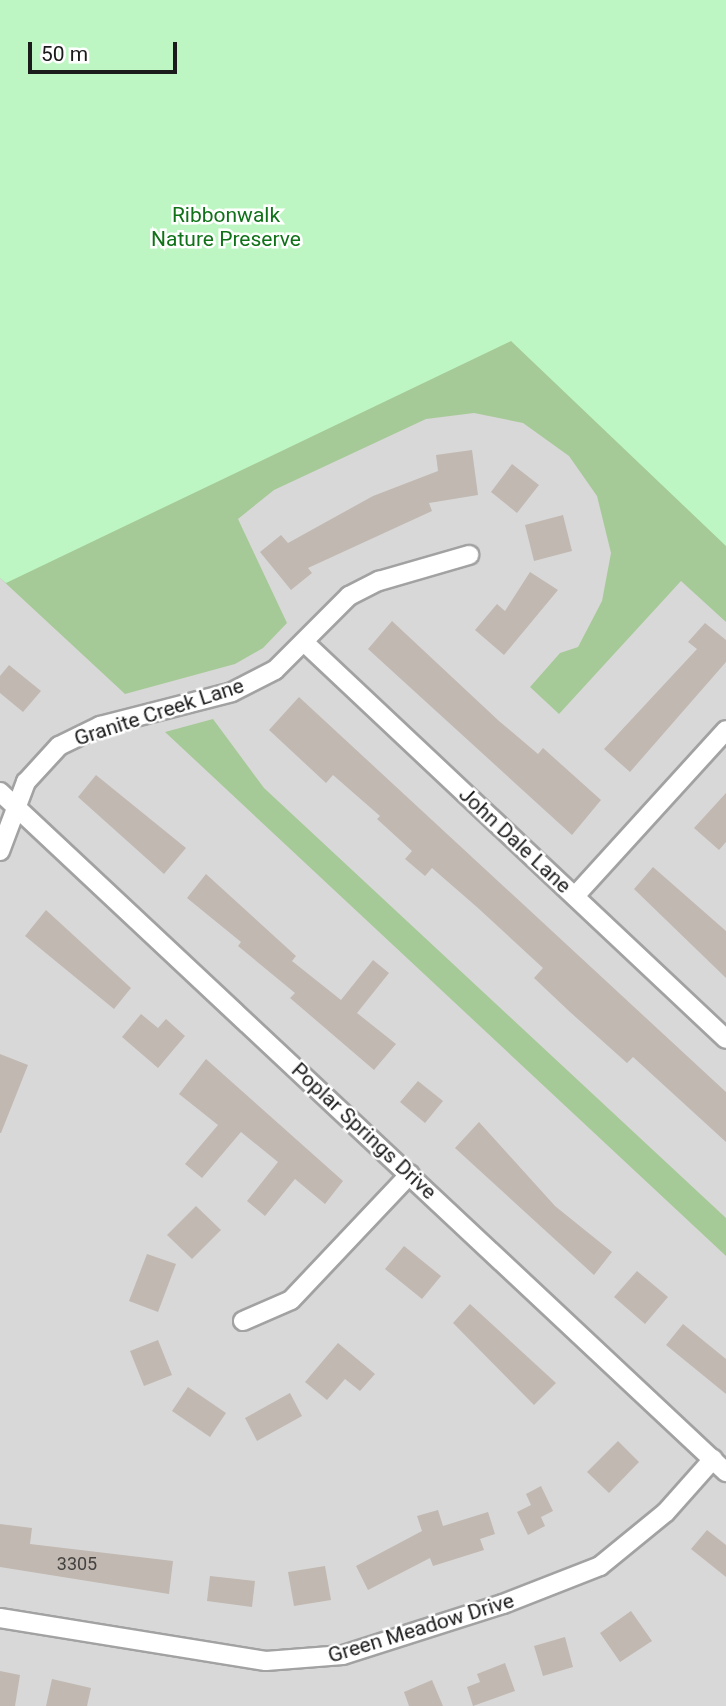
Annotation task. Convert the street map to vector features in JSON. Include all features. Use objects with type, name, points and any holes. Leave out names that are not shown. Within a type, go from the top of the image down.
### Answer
[{"type":"street","name":"Granite Creek Lane","points":[[0,851],[15,806],[38,765],[74,737],[232,692],[275,670],[349,596],[379,581],[468,555]]},
{"type":"street","name":"John Dale Lane","points":[[304,642],[726,1039]]},
{"type":"street","points":[[575,896],[726,730]]},
{"type":"street","name":"Poplar Springs Drive","points":[[0,792],[719,1466]]},
{"type":"street","points":[[243,1321],[291,1300],[410,1174]]},
{"type":"street","name":"Green Meadow Drive","points":[[0,1618],[266,1661],[343,1655],[526,1597],[600,1566],[719,1466]]},
{"type":"shaded area","points":[[511,341],[726,546],[726,1706],[0,1706],[0,578],[6,583]]},
{"type":"green space","name":"Ribbonwalk Nature Preserve","points":[[0,0],[726,0],[726,622],[681,581],[559,714],[530,687],[560,653],[578,647],[602,601],[611,553],[597,496],[569,456],[523,423],[474,413],[426,419],[274,490],[238,519],[287,623],[263,648],[235,664],[125,694],[0,578]]},
{"type":"green space","name":"Ribbonwalk Nature Preserve","points":[[0,0],[726,0],[726,546],[511,341],[6,583],[0,578]]},
{"type":"green space","points":[[213,719],[264,788],[726,1218],[726,1256],[165,732]]},
{"type":"building","points":[[472,450],[478,495],[429,503],[432,511],[308,568],[312,573],[291,590],[260,552],[281,535],[288,543],[373,496],[438,471],[436,455]]},
{"type":"building","points":[[512,464],[539,485],[517,513],[491,492]]},
{"type":"building","points":[[563,515],[572,551],[534,561],[525,525]]},
{"type":"building","points":[[530,572],[558,590],[504,655],[475,630],[497,604],[505,611]]},
{"type":"building","points":[[392,621],[499,721],[538,754],[543,748],[601,800],[572,835],[368,649]]},
{"type":"building","points":[[705,623],[726,640],[726,662],[630,772],[604,749],[697,649],[688,642]]},
{"type":"building","points":[[9,665],[41,691],[23,712],[0,693],[0,676]]},
{"type":"building","points":[[299,697],[726,1092],[726,1142],[633,1057],[627,1063],[570,1012],[534,978],[543,968],[478,908],[432,868],[425,876],[405,859],[412,851],[377,819],[380,816],[333,775],[326,783],[269,730]]},
{"type":"building","points":[[96,775],[186,848],[164,874],[78,797]]},
{"type":"building","points":[[726,793],[726,842],[719,850],[694,828]]},
{"type":"building","points":[[653,867],[726,931],[726,978],[634,889]]},
{"type":"building","points":[[206,874],[296,956],[292,961],[341,1000],[373,960],[389,973],[357,1013],[396,1044],[374,1070],[290,998],[295,993],[238,946],[241,942],[187,898]]},
{"type":"building","points":[[46,910],[131,988],[114,1009],[25,936]]},
{"type":"building","points":[[141,1014],[158,1028],[166,1019],[185,1036],[158,1068],[122,1037]]},
{"type":"building","points":[[0,1054],[28,1065],[1,1133],[0,1133]]},
{"type":"building","points":[[206,1059],[343,1181],[325,1204],[295,1179],[265,1216],[247,1201],[278,1162],[241,1132],[202,1178],[185,1164],[218,1125],[179,1094]]},
{"type":"building","points":[[418,1081],[443,1101],[425,1123],[400,1102]]},
{"type":"building","points":[[479,1122],[555,1206],[612,1252],[594,1275],[455,1148]]},
{"type":"building","points":[[196,1206],[221,1230],[192,1259],[167,1235]]},
{"type":"building","points":[[404,1246],[441,1276],[422,1299],[385,1269]]},
{"type":"building","points":[[147,1254],[176,1264],[158,1312],[129,1301]]},
{"type":"building","points":[[637,1271],[668,1297],[645,1324],[614,1297]]},
{"type":"building","points":[[470,1304],[556,1383],[534,1405],[453,1323]]},
{"type":"building","points":[[683,1324],[726,1359],[726,1394],[666,1345]]},
{"type":"building","points":[[158,1340],[172,1375],[144,1386],[130,1351]]},
{"type":"building","points":[[338,1343],[375,1374],[360,1391],[345,1379],[327,1400],[305,1382]]},
{"type":"building","points":[[188,1387],[226,1413],[210,1437],[172,1411]]},
{"type":"building","points":[[290,1393],[302,1416],[257,1441],[245,1418]]},
{"type":"building","points":[[618,1441],[639,1462],[609,1493],[587,1472]]},
{"type":"building","points":[[541,1486],[553,1511],[541,1517],[545,1526],[528,1535],[517,1512],[531,1505],[526,1494]]},
{"type":"building","points":[[438,1510],[443,1526],[488,1512],[495,1534],[480,1539],[484,1550],[433,1566],[430,1558],[368,1590],[356,1566],[422,1531],[417,1516]]},
{"type":"building","points":[[0,1524],[32,1528],[30,1544],[173,1561],[169,1594],[0,1567]]},
{"type":"building","points":[[707,1530],[726,1545],[726,1577],[691,1549]]},
{"type":"building","points":[[325,1566],[331,1600],[294,1606],[288,1572]]},
{"type":"building","points":[[210,1576],[255,1581],[252,1607],[207,1601]]},
{"type":"building","points":[[631,1611],[652,1641],[620,1662],[600,1633]]},
{"type":"building","points":[[565,1637],[573,1667],[543,1676],[534,1646]]},
{"type":"building","points":[[505,1663],[515,1691],[473,1706],[467,1687],[480,1682],[477,1674]]},
{"type":"building","points":[[0,1671],[20,1675],[15,1706],[0,1706]]},
{"type":"building","points":[[52,1679],[91,1688],[87,1706],[46,1706]]},
{"type":"building","points":[[432,1680],[443,1706],[409,1706],[404,1692]]}]
